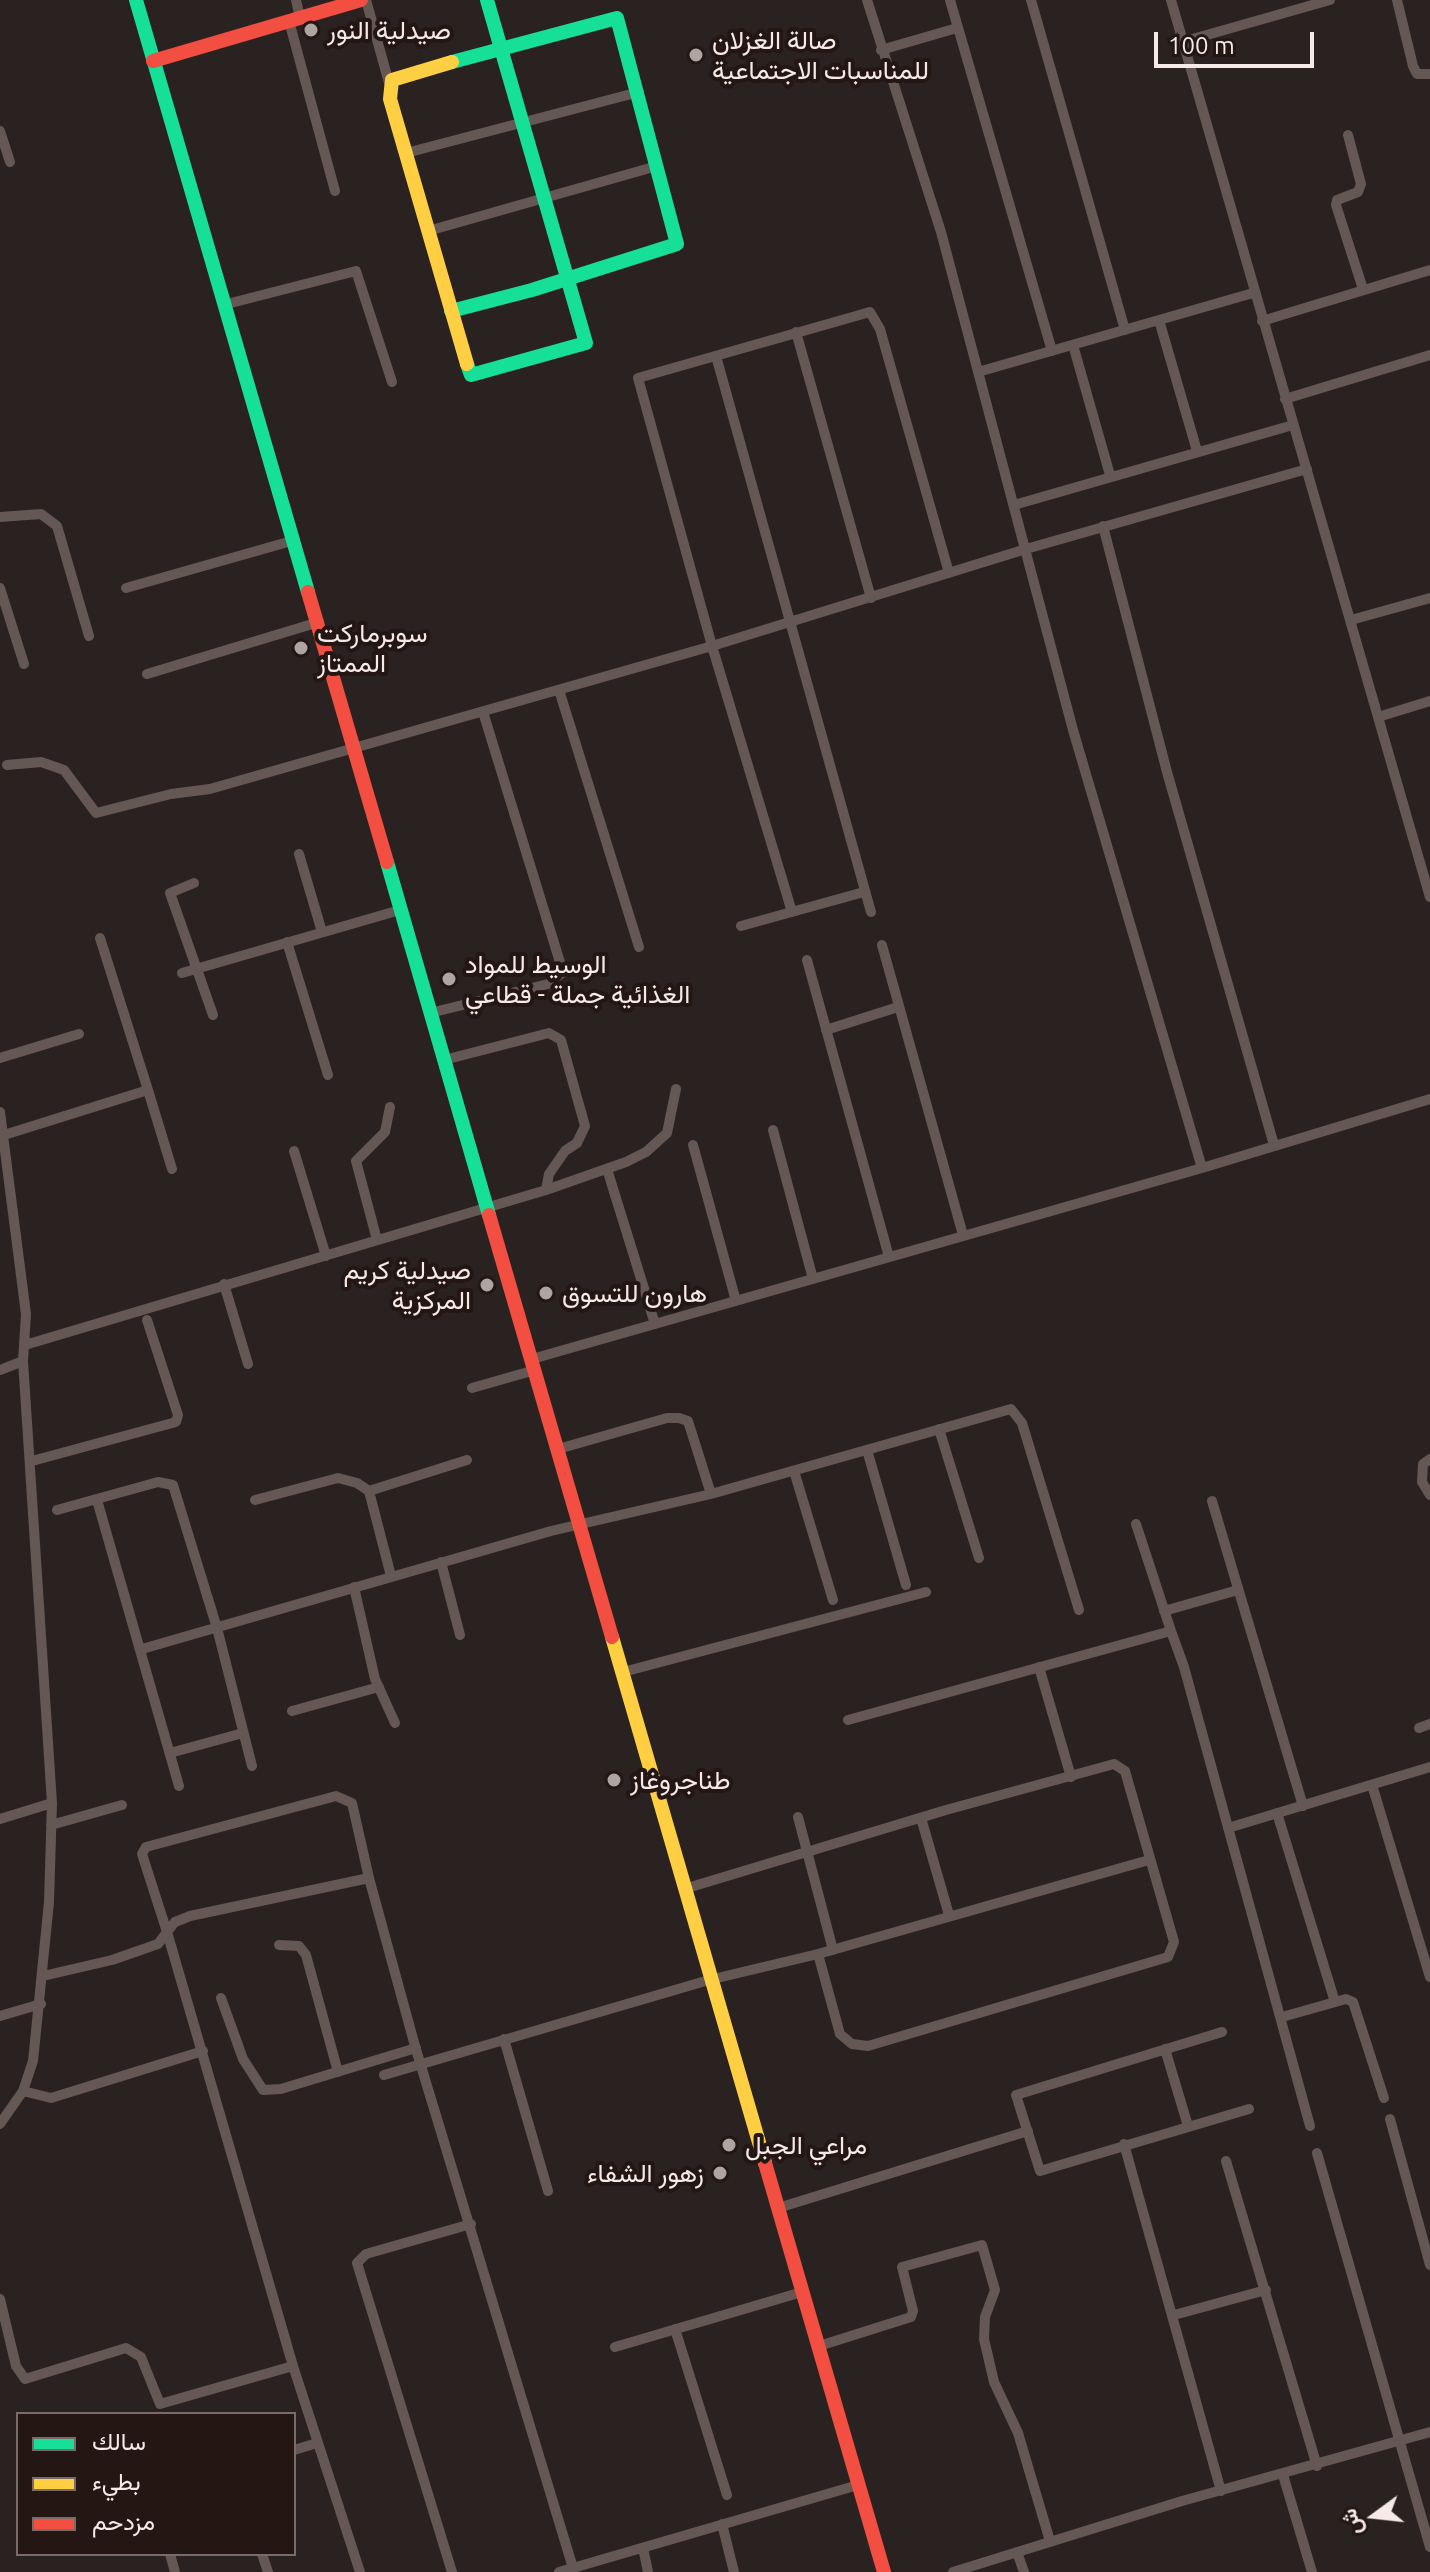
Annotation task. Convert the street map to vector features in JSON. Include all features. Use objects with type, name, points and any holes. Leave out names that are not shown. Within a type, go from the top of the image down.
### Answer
[{"type":"street","points":[[136,0],[558,1449],[577,1527],[623,1672],[709,1980],[884,2572]]},
{"type":"street","points":[[296,0],[294,20],[335,191]]},
{"type":"street","points":[[153,61],[364,0],[471,375],[586,343],[487,0]]},
{"type":"street","points":[[867,0],[941,232],[1109,856],[1202,1168]]},
{"type":"street","points":[[950,0],[1052,351]]},
{"type":"street","points":[[1031,0],[1125,330]]},
{"type":"street","points":[[1171,0],[1253,293],[1430,897]]},
{"type":"street","points":[[1182,42],[1330,0]]},
{"type":"street","points":[[1397,0],[1413,66],[1417,74],[1430,74]]},
{"type":"street","points":[[389,83],[396,78],[501,48],[617,18],[639,92],[677,244],[451,311]]},
{"type":"street","points":[[881,50],[957,28]]},
{"type":"street","points":[[406,153],[639,92]]},
{"type":"street","points":[[0,131],[10,162]]},
{"type":"street","points":[[1348,135],[1361,184],[1358,192],[1337,200],[1336,205],[1363,289]]},
{"type":"street","points":[[428,231],[657,166]]},
{"type":"street","points":[[223,305],[350,270],[356,271],[392,382]]},
{"type":"street","points":[[1262,321],[1430,270]]},
{"type":"street","points":[[978,372],[1253,293]]},
{"type":"street","points":[[792,912],[712,646],[638,378],[863,311],[875,315],[949,573]]},
{"type":"street","points":[[1159,320],[1197,451]]},
{"type":"street","points":[[796,332],[871,598]]},
{"type":"street","points":[[1073,345],[1110,475]]},
{"type":"street","points":[[1285,399],[1430,355]]},
{"type":"street","points":[[716,356],[871,912]]},
{"type":"street","points":[[1014,505],[1293,425]]},
{"type":"street","points":[[7,765],[52,763],[75,781],[96,813],[171,794],[226,785],[712,646],[1103,526],[1307,469]]},
{"type":"street","points":[[0,517],[41,514],[57,526],[89,636]]},
{"type":"street","points":[[1103,526],[1167,772],[1274,1145]]},
{"type":"street","points":[[126,588],[295,540]]},
{"type":"street","points":[[0,588],[24,664]]},
{"type":"street","points":[[1351,620],[1430,598]]},
{"type":"street","points":[[147,674],[319,622]]},
{"type":"street","points":[[559,690],[639,947]]},
{"type":"street","points":[[1378,717],[1430,701]]},
{"type":"street","points":[[430,1013],[548,984],[563,972],[483,712]]},
{"type":"street","points":[[299,854],[322,932]]},
{"type":"street","points":[[194,883],[170,893],[213,1015]]},
{"type":"street","points":[[741,926],[864,892]]},
{"type":"street","points":[[182,973],[400,910]]},
{"type":"street","points":[[100,938],[172,1169]]},
{"type":"street","points":[[287,942],[328,1075]]},
{"type":"street","points":[[882,945],[963,1235]]},
{"type":"street","points":[[807,960],[889,1257]]},
{"type":"street","points":[[826,1030],[898,1007]]},
{"type":"street","points":[[444,1060],[549,1033],[561,1040],[585,1126],[577,1143],[565,1151],[549,1174],[546,1190]]},
{"type":"street","points":[[0,1058],[79,1034]]},
{"type":"street","points":[[25,1345],[487,1208],[607,1169],[646,1152],[667,1133],[676,1089]]},
{"type":"street","points":[[4,1135],[148,1090]]},
{"type":"street","points":[[472,1388],[655,1324],[1202,1168],[1430,1099]]},
{"type":"street","points":[[377,1240],[356,1161],[385,1132],[390,1107]]},
{"type":"street","points":[[0,1112],[26,1314],[23,1361],[32,1461],[52,1803],[41,2004],[33,2061],[23,2091],[0,2124]]},
{"type":"street","points":[[773,1130],[813,1279]]},
{"type":"street","points":[[693,1145],[736,1301]]},
{"type":"street","points":[[294,1151],[326,1256]]},
{"type":"street","points":[[607,1169],[655,1324]]},
{"type":"street","points":[[224,1284],[248,1364]]},
{"type":"street","points":[[32,1461],[176,1422],[178,1415],[147,1320]]},
{"type":"street","points":[[0,1370],[23,1361]]},
{"type":"street","points":[[142,1649],[441,1562],[711,1494],[1011,1409],[1017,1415],[1079,1610]]},
{"type":"street","points":[[558,1449],[667,1418],[679,1418],[688,1421],[711,1494]]},
{"type":"street","points":[[939,1429],[979,1558]]},
{"type":"street","points":[[867,1450],[906,1585]]},
{"type":"street","points":[[1430,1459],[1423,1464],[1422,1482],[1430,1495]]},
{"type":"street","points":[[369,1491],[467,1460]]},
{"type":"street","points":[[794,1471],[833,1600]]},
{"type":"street","points":[[255,1500],[338,1478],[357,1483],[369,1491],[391,1576]]},
{"type":"street","points":[[57,1510],[158,1482],[173,1485],[217,1628],[252,1766]]},
{"type":"street","points":[[97,1500],[179,1786]]},
{"type":"street","points":[[1212,1501],[1303,1806]]},
{"type":"street","points":[[1136,1524],[1171,1631],[1228,1828],[1310,2126]]},
{"type":"street","points":[[441,1562],[460,1635]]},
{"type":"street","points":[[354,1587],[379,1687],[395,1723]]},
{"type":"street","points":[[1164,1611],[1238,1590]]},
{"type":"street","points":[[623,1672],[926,1592]]},
{"type":"street","points":[[848,1720],[1171,1631]]},
{"type":"street","points":[[1039,1667],[1071,1777]]},
{"type":"street","points":[[292,1711],[379,1687]]},
{"type":"street","points":[[170,1753],[243,1733]]},
{"type":"street","points":[[684,1889],[921,1818],[1114,1764],[1121,1766],[1174,1942],[1168,1957],[868,2046],[852,2044],[840,2034],[818,1954]]},
{"type":"street","points":[[1228,1828],[1430,1767]]},
{"type":"street","points":[[1372,1785],[1430,1977]]},
{"type":"street","points":[[360,2572],[293,2366],[214,2104],[203,2051],[144,1859],[146,1847],[344,1796],[352,1803],[369,1878],[420,2064],[573,2568]]},
{"type":"street","points":[[0,1819],[52,1803]]},
{"type":"street","points":[[51,1825],[122,1805]]},
{"type":"street","points":[[1277,1813],[1335,2002]]},
{"type":"street","points":[[798,1817],[833,1950]]},
{"type":"street","points":[[921,1818],[949,1915]]},
{"type":"street","points":[[384,2075],[709,1980],[833,1950],[1149,1860]]},
{"type":"street","points":[[43,1976],[143,1951],[158,1944],[175,1922],[190,1916],[369,1878]]},
{"type":"street","points":[[279,1945],[299,1946],[306,1955],[338,2072]]},
{"type":"street","points":[[221,1998],[243,2059],[263,2090],[281,2089],[416,2048]]},
{"type":"street","points":[[1282,2017],[1346,1999],[1353,2002],[1384,2098]]},
{"type":"street","points":[[0,2016],[41,2004]]},
{"type":"street","points":[[1222,2032],[1016,2095],[1040,2171],[1249,2109]]},
{"type":"street","points":[[504,2039],[548,2191]]},
{"type":"street","points":[[1165,2049],[1188,2126]]},
{"type":"street","points":[[23,2091],[51,2098],[203,2051]]},
{"type":"street","points":[[1390,2119],[1430,2265]]},
{"type":"street","points":[[778,2208],[1028,2131]]},
{"type":"street","points":[[1124,2144],[1221,2491]]},
{"type":"street","points":[[1317,2153],[1402,2440],[1430,2547]]},
{"type":"street","points":[[1226,2161],[1317,2466]]},
{"type":"street","points":[[452,2572],[357,2263],[366,2254],[471,2224]]},
{"type":"street","points":[[819,2346],[911,2317],[913,2311],[902,2267],[982,2245],[995,2290],[985,2317],[984,2339],[994,2382],[1018,2433],[1050,2541]]},
{"type":"street","points":[[1174,2315],[1266,2290]]},
{"type":"street","points":[[615,2347],[802,2292]]},
{"type":"street","points":[[0,2299],[16,2366],[25,2379],[126,2348],[141,2357],[160,2404],[293,2366]]},
{"type":"street","points":[[675,2329],[727,2495]]},
{"type":"street","points":[[953,2572],[1050,2541],[1430,2432]]},
{"type":"street","points":[[296,2449],[317,2443]]},
{"type":"street","points":[[1283,2475],[1312,2572]]},
{"type":"street","points":[[559,2572],[858,2485]]},
{"type":"street","points":[[722,2524],[734,2572]]},
{"type":"street","points":[[643,2548],[648,2572]]},
{"type":"street","points":[[1017,2552],[1024,2572]]},
{"type":"traffic: fast","points":[[136,0],[308,592]]},
{"type":"traffic: fast","points":[[467,364],[471,375],[586,343],[487,0]]},
{"type":"traffic: fast","points":[[451,311],[532,290],[677,244],[617,18],[452,62]]},
{"type":"traffic: fast","points":[[387,862],[489,1215]]},
{"type":"traffic: slow","points":[[452,62],[392,80],[390,99],[467,364]]},
{"type":"traffic: slow","points":[[612,1637],[765,2163]]},
{"type":"traffic: jam","points":[[153,61],[361,0]]},
{"type":"traffic: jam","points":[[308,592],[387,862]]},
{"type":"traffic: jam","points":[[489,1215],[612,1637]]},
{"type":"traffic: jam","points":[[765,2163],[884,2572]]},
{"type":"place","name":"صيدلية النور","points":[[311,30]]},
{"type":"place","name":"صالة الغزلان للمناسبات الاجتماعية","points":[[696,55]]},
{"type":"place","name":"سوبرماركت الممتاز","points":[[301,648]]},
{"type":"place","name":"الوسيط للمواد الغذائية جملة - قطاعي","points":[[449,979]]},
{"type":"place","name":"صيدلية كريم المركزية","points":[[487,1285]]},
{"type":"place","name":"هارون للتسوق","points":[[546,1293]]},
{"type":"place","name":"طناجروغاز","points":[[614,1780]]},
{"type":"place","name":"مراعي الجبل","points":[[729,2145]]},
{"type":"place","name":"زهور الشفاء","points":[[720,2173]]}]
